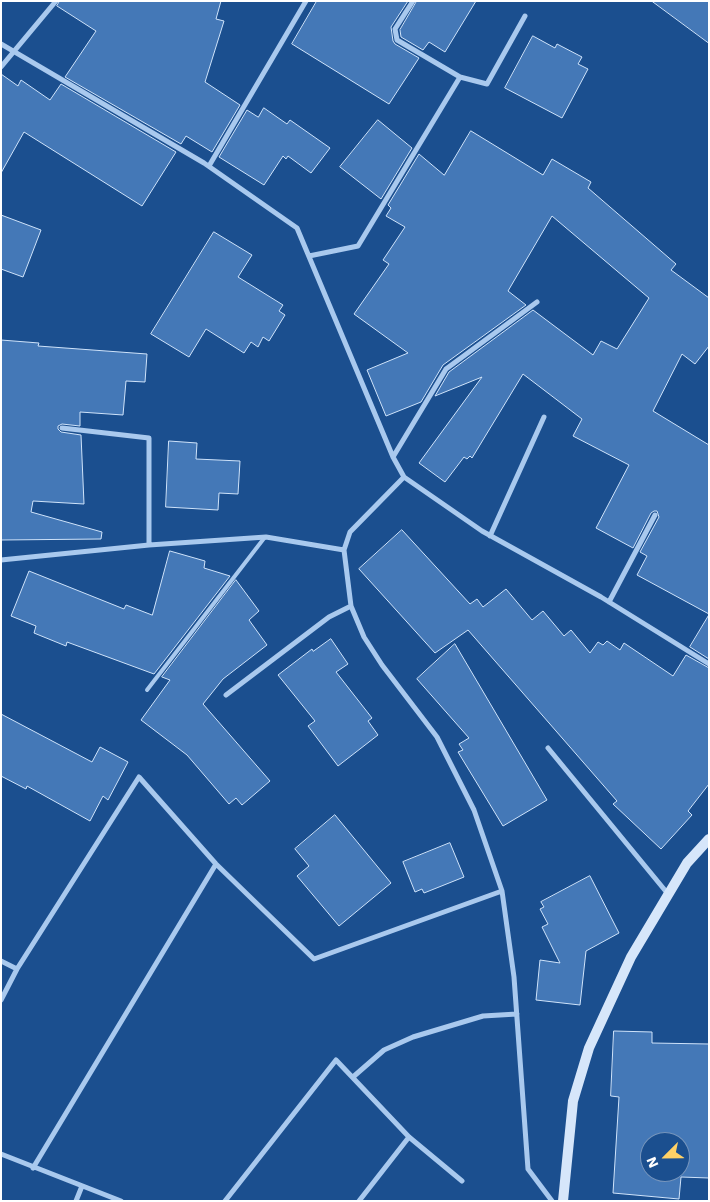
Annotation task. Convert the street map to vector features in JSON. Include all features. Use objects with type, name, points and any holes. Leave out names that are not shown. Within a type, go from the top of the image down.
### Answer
[{"type":"street","points":[[1,67],[56,1]]},
{"type":"street","points":[[208,166],[306,1]]},
{"type":"street","points":[[413,1],[395,29],[397,40],[460,77],[487,84],[525,16]]},
{"type":"street","points":[[1,44],[208,166],[298,228],[393,457],[404,477],[490,536],[609,602],[709,664]]},
{"type":"street","points":[[309,256],[358,246],[460,77]]},
{"type":"street","points":[[393,457],[446,369],[537,302]]},
{"type":"street","points":[[490,536],[544,417]]},
{"type":"street","points":[[62,428],[149,438],[149,545]]},
{"type":"street","points":[[404,477],[350,532],[344,550],[351,606],[364,637],[382,665],[437,737],[474,810],[502,891],[514,977],[528,1170],[552,1201]]},
{"type":"street","points":[[609,602],[655,515]]},
{"type":"street","points":[[1,560],[149,545],[266,536],[344,550]]},
{"type":"street","points":[[226,695],[329,617],[351,606]]},
{"type":"street","points":[[548,748],[669,894]]},
{"type":"street","points":[[1,1000],[17,968],[139,777],[216,864],[314,959],[502,891]]},
{"type":"street","points":[[564,1201],[573,1101],[589,1048],[631,957],[687,863],[709,839]]},
{"type":"street","points":[[33,1168],[216,864]]},
{"type":"street","points":[[1,961],[17,968]]},
{"type":"street","points":[[353,1077],[384,1050],[413,1037],[483,1016],[517,1014]]},
{"type":"street","points":[[225,1201],[336,1060],[409,1137],[462,1181]]},
{"type":"street","points":[[359,1201],[409,1137]]},
{"type":"street","points":[[1,1154],[121,1201]]},
{"type":"street","points":[[76,1201],[82,1186]]},
{"type":"lane","points":[[147,690],[266,536]]},
{"type":"building","points":[[60,1],[221,1],[216,19],[224,21],[205,82],[240,105],[212,152],[186,136],[181,144],[65,77],[96,31],[57,6]]},
{"type":"building","points":[[317,1],[408,1],[391,27],[393,41],[419,58],[389,104],[292,44]]},
{"type":"building","points":[[417,1],[476,1],[445,52],[429,42],[423,50],[401,37],[400,30]]},
{"type":"building","points":[[652,1],[709,1],[709,43]]},
{"type":"building","points":[[533,36],[555,48],[557,44],[582,57],[578,64],[588,69],[562,118],[505,88]]},
{"type":"building","points":[[1,74],[18,86],[21,80],[50,100],[61,84],[176,152],[142,206],[24,132],[1,173]]},
{"type":"building","points":[[264,108],[287,124],[290,120],[330,148],[311,173],[288,156],[286,159],[283,156],[264,185],[219,157],[247,110],[258,117]]},
{"type":"building","points":[[378,120],[412,148],[381,199],[340,167]]},
{"type":"building","points":[[471,131],[543,175],[552,159],[591,182],[588,188],[676,264],[671,270],[709,298],[709,346],[695,364],[682,354],[653,411],[709,445],[709,614],[637,575],[647,556],[640,552],[659,517],[657,511],[651,513],[633,548],[596,528],[629,465],[573,436],[582,419],[523,374],[472,458],[470,456],[467,459],[464,457],[445,482],[419,463],[482,377],[435,396],[449,372],[533,310],[593,355],[601,341],[617,349],[649,298],[552,216],[508,291],[526,305],[443,365],[421,402],[386,416],[367,370],[408,353],[354,314],[389,264],[383,260],[405,227],[386,216],[391,208],[388,205],[419,154],[444,175]]},
{"type":"building","points":[[1,215],[41,230],[23,277],[1,269]]},
{"type":"building","points":[[214,232],[252,255],[238,277],[283,305],[279,311],[285,315],[269,341],[263,337],[258,347],[251,342],[244,353],[206,329],[189,357],[151,334]]},
{"type":"building","points":[[1,340],[39,343],[38,346],[147,354],[145,382],[126,381],[123,415],[80,412],[80,426],[62,424],[58,426],[61,432],[81,435],[84,504],[33,501],[31,512],[102,532],[101,539],[1,540]]},
{"type":"building","points":[[169,441],[197,443],[196,459],[240,461],[238,494],[219,493],[218,510],[166,507]]},
{"type":"building","points":[[402,530],[470,604],[477,599],[483,607],[506,589],[532,620],[543,611],[564,636],[571,630],[590,653],[598,642],[603,645],[607,641],[620,650],[624,643],[673,676],[686,655],[709,668],[709,784],[688,811],[692,815],[661,849],[613,804],[617,801],[468,630],[435,653],[359,569]]},
{"type":"building","points":[[170,551],[205,561],[204,568],[230,576],[154,674],[67,642],[66,646],[34,633],[36,626],[11,616],[29,571],[124,609],[126,605],[152,615]]},
{"type":"building","points":[[236,580],[259,611],[249,620],[267,645],[223,679],[203,704],[270,781],[242,805],[236,798],[229,804],[187,755],[141,720],[170,680],[162,677]]},
{"type":"building","points":[[709,615],[709,659],[690,647]]},
{"type":"building","points":[[331,639],[348,664],[336,672],[372,718],[368,721],[378,735],[338,766],[308,726],[315,721],[278,675],[312,649],[313,651]]},
{"type":"building","points":[[455,644],[547,800],[503,826],[458,752],[463,750],[459,744],[469,738],[417,679]]},
{"type":"building","points":[[1,714],[92,762],[100,747],[128,762],[108,800],[103,796],[90,821],[27,786],[26,789],[1,776]]},
{"type":"building","points":[[335,815],[391,883],[339,926],[297,876],[309,866],[295,849]]},
{"type":"building","points":[[450,843],[464,877],[424,893],[422,889],[415,892],[403,862]]},
{"type":"building","points":[[590,876],[619,933],[586,951],[580,1005],[536,1000],[540,960],[560,963],[542,927],[548,924],[540,909],[544,907],[541,902]]},
{"type":"building","points":[[614,1031],[652,1032],[652,1043],[709,1044],[709,1178],[690,1177],[690,1132],[640,1132],[640,1182],[681,1182],[679,1199],[613,1193],[619,1097],[611,1096]]}]
